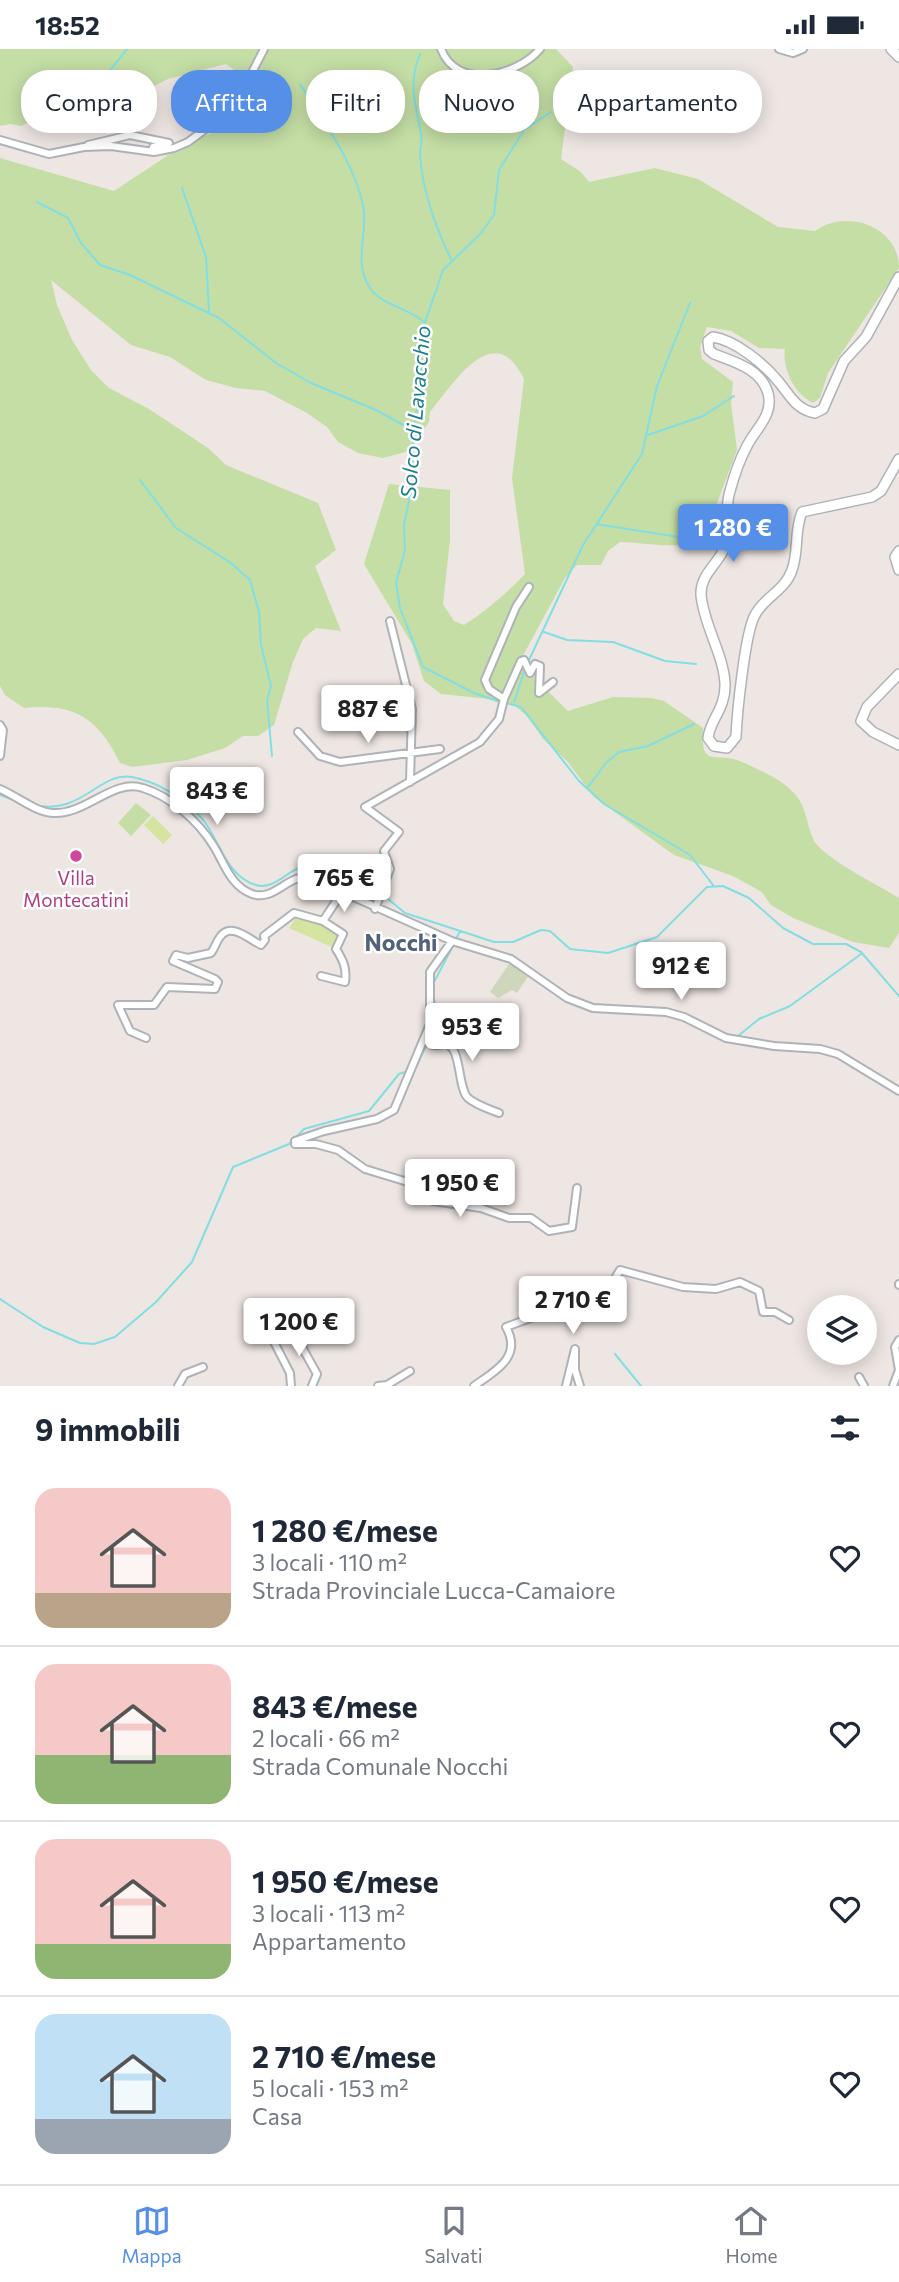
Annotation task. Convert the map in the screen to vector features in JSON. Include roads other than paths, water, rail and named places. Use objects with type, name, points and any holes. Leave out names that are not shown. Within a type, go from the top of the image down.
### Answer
[{"type":"main road","points":[[891,49],[899,57]]},
{"type":"main road","points":[[899,277],[866,337],[844,361],[823,409],[815,413],[798,407],[768,370],[732,345],[713,337],[708,341],[709,351],[752,371],[769,396],[767,414],[748,444],[729,492],[725,515],[726,545],[708,571],[701,590],[710,637],[725,681],[720,713],[708,732],[708,738],[714,746],[727,748],[736,737],[748,634],[755,615],[782,590],[790,577],[802,512],[872,497],[881,491],[899,459]]},
{"type":"main road","points":[[899,551],[895,563],[899,570]]},
{"type":"main road","points":[[899,674],[867,707],[861,721],[873,732],[899,744]]},
{"type":"street","points":[[84,147],[152,151],[188,142],[234,108],[264,49]]},
{"type":"street","points":[[441,49],[444,58],[455,68],[494,75],[524,65],[540,49]]},
{"type":"street","points":[[779,49],[793,53],[803,49]]},
{"type":"street","points":[[0,140],[49,154],[130,135],[169,143],[153,147],[152,151]]},
{"type":"street","points":[[504,699],[489,689],[485,680],[516,607],[529,587]]},
{"type":"street","points":[[390,621],[411,700],[410,782]]},
{"type":"street","points":[[375,909],[390,869],[384,851],[399,832],[365,807],[480,742],[499,719],[504,699],[521,661],[525,662],[529,673],[535,664],[540,666],[538,693],[553,682]]},
{"type":"street","points":[[0,725],[3,730],[0,756]]},
{"type":"street","points":[[298,731],[313,750],[330,761],[440,749]]},
{"type":"street","points":[[0,789],[30,805],[53,813],[91,804],[119,786],[141,787],[168,801],[195,821],[211,842],[231,877],[250,893],[269,894],[303,876],[452,941],[511,959],[556,992],[593,1008],[666,1012],[684,1017],[726,1038],[774,1046],[820,1049],[838,1054],[899,1091]]},
{"type":"street","points":[[324,921],[342,892]]},
{"type":"street","points":[[146,1038],[130,1031],[118,1005],[154,1005],[167,987],[209,990],[217,986],[215,979],[174,962],[176,955],[188,958],[211,953],[220,936],[228,931],[236,931],[261,944],[265,940],[264,936],[294,913],[324,921],[342,934],[336,949],[343,957],[346,977],[345,982],[321,976]]},
{"type":"street","points":[[452,941],[430,972],[428,981],[432,1013],[394,1110],[377,1119],[306,1136],[295,1144],[316,1144],[338,1150],[382,1177],[411,1183],[433,1201],[481,1208],[509,1218],[531,1218],[549,1231],[572,1227],[577,1188]]},
{"type":"street","points":[[424,1038],[433,1045],[450,1046],[459,1066],[464,1093],[468,1098],[499,1114]]},
{"type":"street","points":[[474,1386],[498,1369],[511,1353],[511,1336],[506,1327],[544,1313],[575,1294],[609,1288],[620,1271],[683,1287],[716,1289],[740,1282],[759,1291],[763,1312],[775,1312],[789,1320]]},
{"type":"street","points":[[298,1323],[303,1349],[317,1374],[313,1386]]},
{"type":"street","points":[[272,1338],[290,1373],[291,1386]]},
{"type":"street","points":[[893,1386],[899,1370],[895,1347],[899,1340]]},
{"type":"street","points":[[566,1386],[575,1349],[575,1370],[580,1386]]},
{"type":"street","points":[[178,1386],[186,1374],[203,1367]]},
{"type":"street","points":[[378,1386],[387,1385],[410,1371]]},
{"type":"street","points":[[480,1386],[484,1384],[487,1375]]},
{"type":"street","points":[[859,1377],[864,1386]]},
{"type":"waterway","points":[[110,70],[127,49]]},
{"type":"waterway","points":[[420,54],[413,84],[422,136],[421,168],[431,209],[451,259]]},
{"type":"waterway","points":[[300,84],[337,142],[358,188],[364,216],[362,268],[370,288],[381,299],[424,322]]},
{"type":"waterway","name":"Solco di Lavacchio","points":[[500,702],[474,693],[423,667],[400,608],[396,583],[405,550],[404,524],[414,479],[412,457],[421,367],[419,340],[443,270],[481,233],[494,215],[499,170],[524,130],[551,112]]},
{"type":"waterway","points":[[182,188],[206,257],[209,312]]},
{"type":"waterway","points":[[37,202],[68,218],[81,243],[100,265],[130,275],[219,318],[276,363],[311,383],[376,410],[414,431]]},
{"type":"waterway","points":[[529,660],[583,545],[642,454],[657,386],[690,303]]},
{"type":"waterway","points":[[648,435],[703,416],[734,396]]},
{"type":"waterway","points":[[140,480],[176,528],[231,563],[250,580],[259,612],[261,645],[271,686],[267,700],[272,756]]},
{"type":"waterway","points":[[596,524],[704,541]]},
{"type":"waterway","points":[[544,632],[567,640],[613,642],[665,661],[696,664]]},
{"type":"waterway","points":[[514,702],[524,672]]},
{"type":"waterway","name":"Solco di Lavacchio","points":[[506,703],[521,707],[579,781],[604,804],[690,855],[713,885]]},
{"type":"waterway","points":[[588,787],[606,763],[619,752],[648,746],[694,724]]},
{"type":"waterway","points":[[35,805],[51,807],[65,804],[121,777],[142,779],[172,793],[189,806],[210,829],[231,867],[246,881],[256,885],[268,885],[299,868],[336,862],[357,862],[370,875]]},
{"type":"waterway","points":[[0,795],[16,801]]},
{"type":"waterway","points":[[382,894],[405,913],[494,942],[513,942],[541,930],[550,931],[570,949],[608,953],[657,937],[707,887],[723,886],[749,898],[783,928],[813,944],[846,944],[861,952],[899,996]]},
{"type":"waterway","points":[[457,937],[460,931]]},
{"type":"waterway","points":[[433,984],[453,946]]},
{"type":"waterway","points":[[738,1036],[759,1019],[790,1006],[861,954]]},
{"type":"waterway","points":[[429,1039],[436,1012],[433,993]]},
{"type":"waterway","points":[[416,1067],[427,1044]]},
{"type":"waterway","points":[[0,1299],[43,1327],[80,1343],[94,1344],[115,1337],[156,1302],[192,1262],[233,1167],[289,1144],[304,1129],[369,1111],[399,1074],[408,1071]]},
{"type":"waterway","points":[[615,1354],[641,1386]]},
{"type":"place","name":"Villa Montecatini","points":[[76,856]]},
{"type":"district","name":"Nocchi","points":[[401,943]]}]
